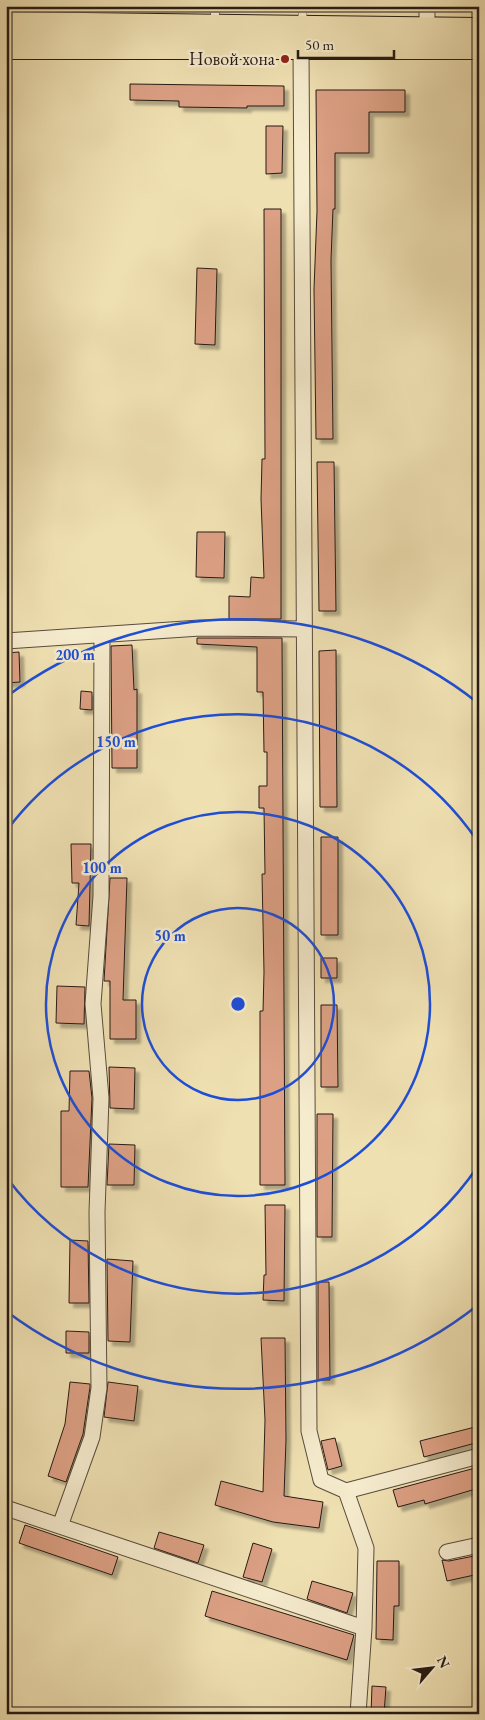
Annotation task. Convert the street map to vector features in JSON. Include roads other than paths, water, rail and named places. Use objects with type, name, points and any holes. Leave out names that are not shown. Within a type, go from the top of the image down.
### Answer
[{"type":"main road","points":[[6,24],[215,16],[479,47]]},
{"type":"main road","points":[[6,47],[427,18],[479,30]]},
{"type":"street","points":[[302,27],[309,1431],[321,1480],[346,1491],[479,1456]]},
{"type":"street","points":[[6,641],[200,628],[304,629]]},
{"type":"street","points":[[60,1526],[92,1437],[98,1388],[97,1212],[100,1098],[93,1004],[101,896],[102,636]]},
{"type":"street","points":[[346,1491],[366,1548],[364,1628],[358,1714]]},
{"type":"street","points":[[6,1508],[364,1628]]},
{"type":"street","points":[[447,1552],[479,1545]]},
{"type":"place","name":"Новой хона","points":[[285,59]]}]
